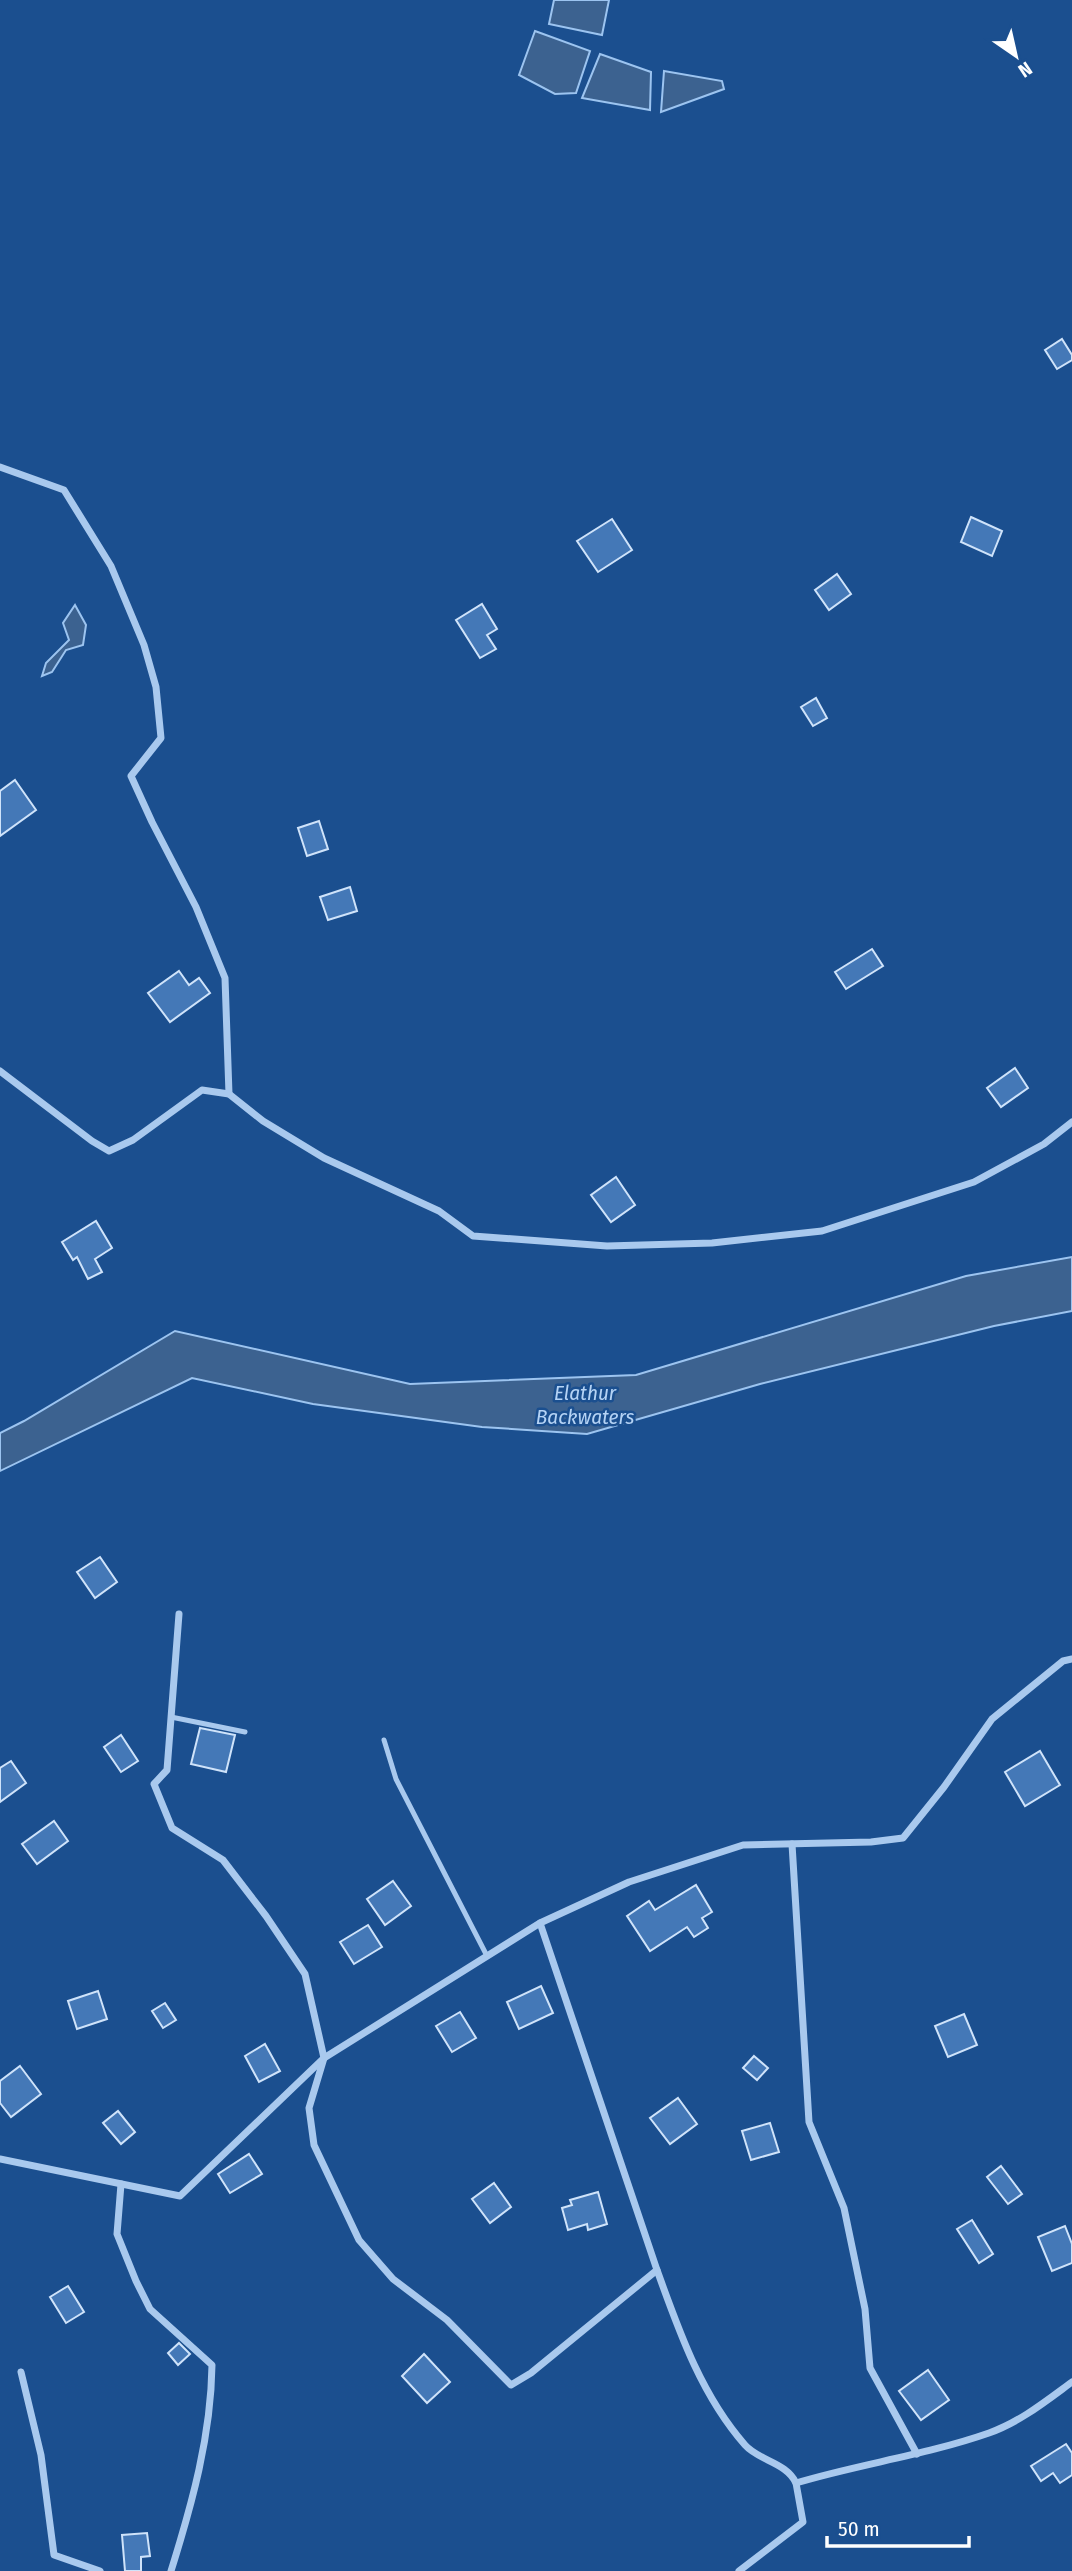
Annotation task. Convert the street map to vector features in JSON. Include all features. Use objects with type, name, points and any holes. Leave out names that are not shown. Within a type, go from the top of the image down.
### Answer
[{"type":"street","points":[[0,467],[64,490],[111,566],[144,645],[156,687],[161,738],[131,776],[195,907],[225,978],[229,1094]]},
{"type":"street","points":[[0,1071],[109,1151],[133,1140],[202,1090],[229,1094],[263,1121],[324,1158],[439,1211],[473,1236],[607,1247],[712,1243],[822,1231],[974,1182],[1044,1144],[1072,1122]]},
{"type":"street","points":[[179,1614],[167,1770],[154,1784],[172,1828],[223,1860],[266,1916],[305,1974],[324,2058],[309,2108],[314,2145],[359,2240],[393,2279],[447,2320],[511,2385],[531,2373],[657,2270]]},
{"type":"street","points":[[0,2159],[180,2196],[324,2058],[540,1923],[629,1882],[743,1845],[871,1842],[902,1838],[925,1812],[992,1719],[1072,1656]]},
{"type":"street","points":[[792,1844],[808,2122],[844,2208],[865,2309],[870,2368],[917,2454]]},
{"type":"street","points":[[540,1923],[684,2344],[712,2399],[746,2447],[791,2473],[796,2483],[803,2522],[739,2571]]},
{"type":"street","points":[[121,2184],[117,2235],[150,2309],[212,2365],[212,2401],[204,2451],[171,2571]]},
{"type":"street","points":[[20,2372],[41,2455],[54,2555],[100,2571]]},
{"type":"street","points":[[796,2483],[842,2469],[917,2454],[991,2432],[1028,2413],[1072,2382]]},
{"type":"lane","points":[[171,1717],[245,1732]]},
{"type":"lane","points":[[384,1740],[396,1779],[487,1956]]},
{"type":"water","points":[[554,0],[609,0],[602,35],[549,24]]},
{"type":"water","points":[[535,31],[590,51],[576,93],[555,94],[519,75]]},
{"type":"water","points":[[600,54],[651,72],[650,110],[582,98]]},
{"type":"water","points":[[664,71],[722,81],[724,89],[661,112]]},
{"type":"water","points":[[75,605],[86,625],[83,645],[66,650],[52,672],[42,676],[46,663],[69,640],[63,623]]},
{"type":"water","name":"Elathur Backwaters","points":[[1072,1257],[1072,1311],[994,1326],[760,1384],[587,1434],[482,1427],[313,1404],[192,1378],[0,1471],[0,1433],[175,1331],[410,1384],[636,1375],[966,1276]]},
{"type":"building","points":[[1062,339],[1072,355],[1072,360],[1057,369],[1045,350]]},
{"type":"building","points":[[971,517],[1002,531],[992,556],[961,542]]},
{"type":"building","points":[[612,519],[632,550],[598,572],[577,541]]},
{"type":"building","points":[[837,574],[851,594],[829,610],[815,590]]},
{"type":"building","points":[[482,604],[497,629],[487,635],[496,649],[480,658],[456,620]]},
{"type":"building","points":[[816,698],[827,718],[813,726],[801,707]]},
{"type":"building","points":[[15,780],[36,810],[0,836],[0,791]]},
{"type":"building","points":[[319,821],[328,849],[307,856],[298,828]]},
{"type":"building","points":[[350,887],[357,911],[328,920],[320,897]]},
{"type":"building","points":[[872,949],[883,966],[846,989],[835,972]]},
{"type":"building","points":[[179,971],[189,985],[199,978],[210,993],[170,1022],[148,993]]},
{"type":"building","points":[[1015,1068],[1028,1088],[1001,1107],[987,1088]]},
{"type":"building","points":[[616,1177],[635,1205],[611,1222],[591,1195]]},
{"type":"building","points":[[96,1221],[112,1248],[95,1259],[102,1272],[88,1279],[77,1257],[73,1260],[62,1242]]},
{"type":"building","points":[[100,1557],[117,1582],[95,1598],[77,1572]]},
{"type":"building","points":[[200,1728],[235,1735],[226,1772],[191,1764]]},
{"type":"building","points":[[121,1735],[138,1761],[121,1772],[104,1747]]},
{"type":"building","points":[[1040,1751],[1060,1785],[1025,1806],[1005,1772]]},
{"type":"building","points":[[11,1761],[26,1783],[0,1802],[0,1768]]},
{"type":"building","points":[[54,1821],[68,1841],[37,1864],[22,1844]]},
{"type":"building","points":[[393,1881],[411,1906],[385,1925],[367,1899]]},
{"type":"building","points":[[696,1885],[712,1912],[702,1918],[708,1928],[694,1937],[687,1927],[650,1951],[627,1916],[649,1901],[655,1910]]},
{"type":"building","points":[[368,1925],[382,1947],[354,1964],[340,1942]]},
{"type":"building","points":[[541,1986],[553,2013],[519,2029],[507,2002]]},
{"type":"building","points":[[98,1991],[107,2019],[77,2029],[68,2001]]},
{"type":"building","points":[[165,2003],[176,2020],[163,2028],[152,2011]]},
{"type":"building","points":[[460,2012],[476,2038],[452,2052],[436,2026]]},
{"type":"building","points":[[964,2014],[977,2045],[948,2057],[935,2026]]},
{"type":"building","points":[[265,2044],[280,2071],[259,2082],[245,2056]]},
{"type":"building","points":[[754,2056],[768,2068],[757,2080],[743,2068]]},
{"type":"building","points":[[20,2066],[41,2094],[11,2117],[0,2103],[0,2081]]},
{"type":"building","points":[[678,2098],[697,2124],[670,2144],[650,2118]]},
{"type":"building","points":[[118,2111],[135,2132],[121,2144],[103,2123]]},
{"type":"building","points":[[770,2123],[779,2152],[751,2160],[742,2131]]},
{"type":"building","points":[[249,2154],[262,2174],[230,2193],[218,2174]]},
{"type":"building","points":[[1001,2166],[1022,2194],[1008,2204],[987,2177]]},
{"type":"building","points":[[494,2183],[511,2207],[490,2223],[472,2199]]},
{"type":"building","points":[[598,2192],[607,2224],[588,2230],[587,2224],[568,2230],[562,2208],[572,2205],[570,2200]]},
{"type":"building","points":[[972,2220],[993,2254],[979,2263],[957,2229]]},
{"type":"building","points":[[1065,2226],[1072,2244],[1072,2263],[1052,2271],[1038,2237]]},
{"type":"building","points":[[68,2286],[84,2312],[66,2323],[50,2297]]},
{"type":"building","points":[[179,2343],[190,2354],[178,2365],[168,2353]]},
{"type":"building","points":[[424,2354],[450,2382],[427,2403],[402,2376]]},
{"type":"building","points":[[928,2370],[949,2400],[921,2420],[899,2391]]},
{"type":"building","points":[[1066,2444],[1072,2453],[1072,2475],[1060,2483],[1053,2473],[1041,2481],[1031,2466]]},
{"type":"building","points":[[147,2533],[150,2556],[141,2557],[141,2571],[125,2571],[122,2535]]}]
